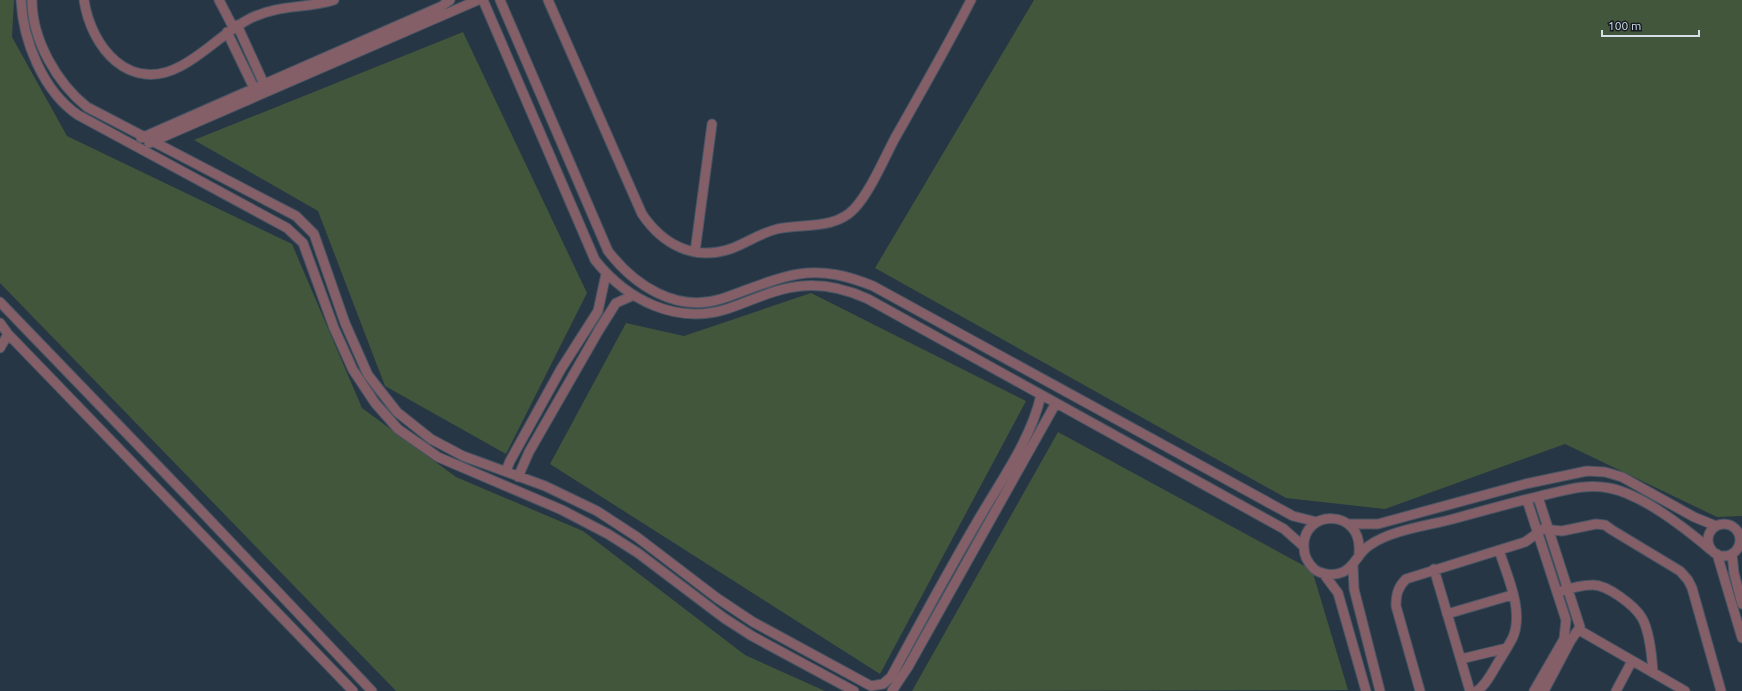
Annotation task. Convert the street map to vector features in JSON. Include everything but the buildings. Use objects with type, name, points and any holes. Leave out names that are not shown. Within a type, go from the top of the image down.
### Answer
[{"type":"street","points":[[21,0],[22,17],[28,38],[44,77],[53,92],[64,104],[78,114],[287,228],[303,243],[334,328],[352,370],[375,403],[403,433],[438,457],[562,510],[608,534],[638,553],[724,618],[752,636],[854,691]]},
{"type":"street","points":[[32,0],[38,33],[55,73],[66,88],[87,107],[296,216],[314,234],[345,323],[368,375],[398,412],[430,439],[463,456],[545,486],[597,512],[636,537],[753,622],[871,686],[878,686],[887,682],[891,677],[961,549],[1014,457],[1034,418],[1041,395]]},
{"type":"street","points":[[84,0],[91,30],[101,47],[122,66],[142,73],[162,73],[180,66],[233,28],[272,10],[334,0]]},
{"type":"street","points":[[219,0],[264,84]]},
{"type":"street","points":[[130,142],[442,6],[450,0]]},
{"type":"street","points":[[139,147],[478,0]]},
{"type":"street","points":[[483,0],[595,260],[606,274],[632,296],[653,306],[676,312],[699,314],[725,310],[784,289],[807,286],[836,288],[868,299],[1284,528],[1304,546]]},
{"type":"street","points":[[500,0],[608,251],[621,269],[638,283],[657,294],[678,300],[700,302],[719,300],[798,274],[830,273],[855,278],[873,286],[1293,516],[1317,522],[1333,518],[1349,524],[1378,524],[1528,483],[1570,473],[1587,471],[1605,472],[1622,477],[1638,484],[1694,517],[1716,526]]},
{"type":"street","points":[[548,0],[642,214],[650,226],[666,240],[676,246],[695,252],[725,251],[776,230],[793,226],[828,224],[842,218],[854,209],[880,166],[971,0]]},
{"type":"street","points":[[233,28],[254,88]]},
{"type":"street","points":[[695,252],[712,124]]},
{"type":"street","points":[[506,471],[510,461],[561,369],[598,311],[606,274]]},
{"type":"street","points":[[518,477],[529,452],[599,330],[616,304],[632,296]]},
{"type":"street","points":[[0,302],[188,496],[372,691]]},
{"type":"street","points":[[7,310],[0,322],[8,334],[353,691]]},
{"type":"street","points":[[0,348],[8,334]]},
{"type":"street","points":[[892,691],[908,667],[1056,403]]},
{"type":"street","points":[[1528,483],[1532,498],[1537,533],[1558,592],[1566,620],[1564,639],[1534,691]]},
{"type":"street","points":[[1359,553],[1384,537],[1532,498],[1574,488],[1591,486],[1624,492],[1653,508],[1714,552],[1725,556],[1732,554],[1741,540],[1737,530],[1731,526]]},
{"type":"street","points":[[1532,498],[1549,529],[1580,627],[1571,640],[1544,691]]},
{"type":"street","points":[[1317,522],[1307,532],[1304,546],[1304,553],[1311,566],[1323,573],[1329,574],[1342,572],[1353,565]]},
{"type":"street","points":[[1349,524],[1358,537],[1359,553],[1353,565],[1354,590],[1380,689],[1370,691]]},
{"type":"street","points":[[1420,691],[1396,606],[1396,596],[1399,586],[1406,579],[1434,569],[1525,542],[1543,529],[1558,531],[1596,524],[1605,525],[1680,572],[1688,580],[1692,588],[1721,691]]},
{"type":"street","points":[[1742,525],[1731,526],[1723,524],[1716,526],[1709,535],[1708,543],[1714,552],[1742,638]]},
{"type":"street","points":[[1477,691],[1485,683],[1507,648],[1513,636],[1516,623],[1516,609],[1499,550]]},
{"type":"street","points":[[1732,554],[1734,573],[1742,604]]},
{"type":"street","points":[[1434,569],[1470,691]]},
{"type":"street","points":[[1323,573],[1338,593],[1366,691]]},
{"type":"street","points":[[1558,592],[1593,585],[1603,587],[1637,611],[1643,619],[1651,651],[1653,673]]},
{"type":"street","points":[[1447,614],[1512,596]]},
{"type":"street","points":[[1566,620],[1576,616]]},
{"type":"street","points":[[1579,630],[1685,691]]},
{"type":"street","points":[[1461,659],[1507,648]]},
{"type":"street","points":[[1616,691],[1632,661]]},
{"type":"green space","points":[[0,0],[14,0],[12,37],[67,136],[292,244],[362,408],[456,477],[583,531],[745,655],[825,691],[396,691],[0,283]]},
{"type":"green space","points":[[1034,0],[1742,0],[1742,516],[1717,517],[1565,444],[1385,509],[1286,498],[875,268]]},
{"type":"green space","points":[[463,32],[587,293],[506,454],[385,386],[318,211],[194,140]]},
{"type":"green space","points":[[811,293],[1026,401],[880,674],[550,464],[626,323],[684,336]]},
{"type":"green space","points":[[1058,432],[1312,570],[1348,690],[912,691]]}]
